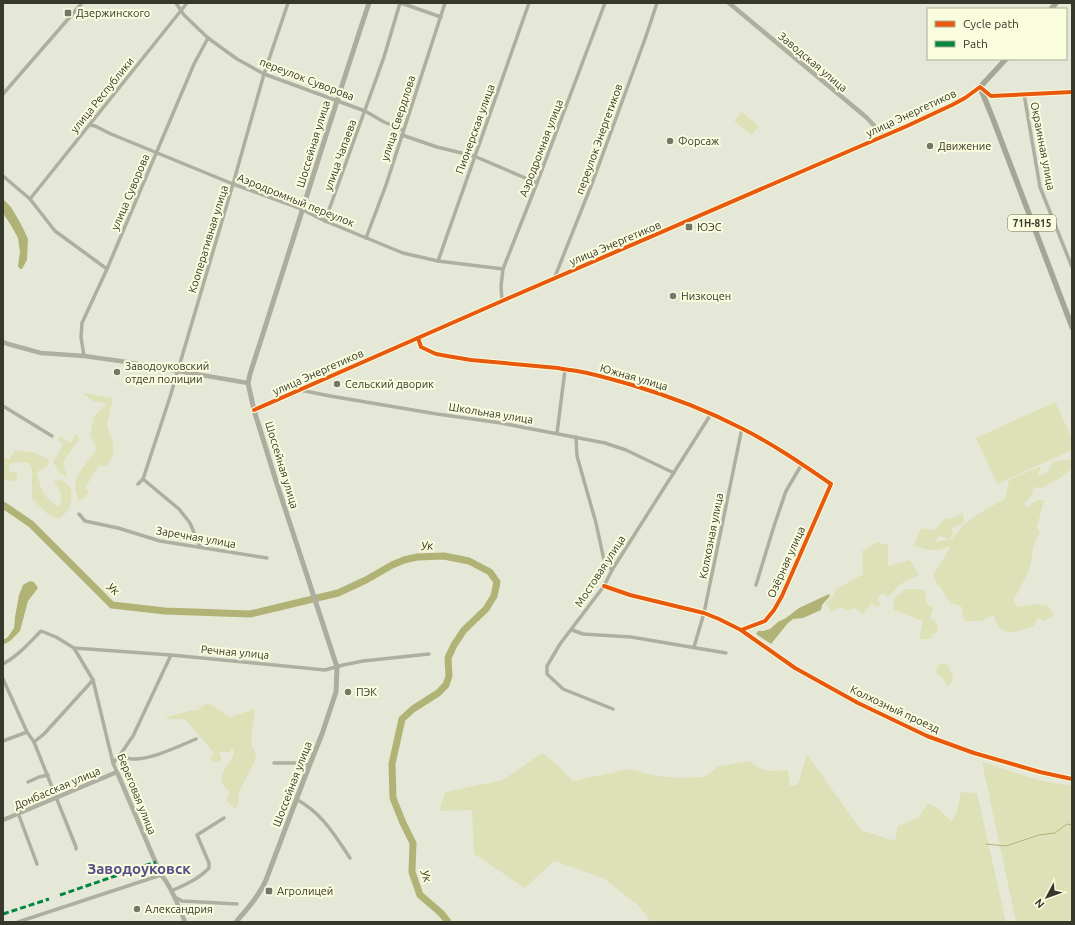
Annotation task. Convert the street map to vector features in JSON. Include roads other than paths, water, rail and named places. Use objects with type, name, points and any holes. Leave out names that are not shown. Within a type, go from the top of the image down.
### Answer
[{"type":"main road","name":"Шоссейная улица","points":[[236,922],[262,888],[322,734],[336,692],[337,667],[254,410],[248,383],[369,3]]},
{"type":"main road","points":[[980,87],[1005,60]]},
{"type":"main road","name":"71Н-815","points":[[980,87],[1072,327]]},
{"type":"street","points":[[3,94],[82,3]]},
{"type":"street","name":"переулок Суворова","points":[[176,3],[184,14],[208,38],[237,59],[264,74],[365,111],[384,122],[404,130]]},
{"type":"street","name":"улица Республики","points":[[30,199],[187,3]]},
{"type":"street","name":"Кооперативная улица","points":[[138,484],[143,479],[170,397],[234,184],[264,74],[288,3]]},
{"type":"street","points":[[400,3],[441,17]]},
{"type":"street","name":"улица Чапаева","points":[[325,221],[384,57],[400,3]]},
{"type":"street","name":"улица Свердлова","points":[[366,238],[386,185],[445,3]]},
{"type":"street","name":"Пионерская улица","points":[[438,261],[529,3]]},
{"type":"street","name":"Аэродромная улица","points":[[502,301],[501,286],[503,269],[538,183],[605,3]]},
{"type":"street","name":"переулок Энергетиков","points":[[553,280],[593,181],[657,3]]},
{"type":"street","name":"Заводская улица","points":[[729,3],[866,117],[884,136]]},
{"type":"street","name":"улица Суворова","points":[[84,356],[81,337],[82,322],[107,269],[194,64],[208,38]]},
{"type":"street","points":[[980,87],[991,96],[1072,92]]},
{"type":"street","name":"улица Энергетиков","points":[[254,410],[884,136],[952,105],[980,87]]},
{"type":"street","name":"Окраинная улица","points":[[1024,94],[1040,187],[1072,267]]},
{"type":"street","name":"Аэродромный переулок","points":[[90,125],[234,184],[299,208],[325,221],[403,253],[438,261],[503,269]]},
{"type":"street","points":[[402,135],[437,147],[474,156],[538,183]]},
{"type":"street","points":[[3,176],[30,199],[55,231],[107,269]]},
{"type":"street","name":"Южная улица","points":[[418,338],[422,347],[436,354],[471,360],[558,368],[630,384],[666,395],[742,428],[772,445],[831,484]]},
{"type":"street","points":[[3,342],[41,352],[120,361],[248,383]]},
{"type":"street","points":[[557,434],[565,370]]},
{"type":"street","name":"Школьная улица","points":[[300,390],[501,423],[605,443],[626,450],[674,473]]},
{"type":"street","points":[[3,406],[52,436]]},
{"type":"street","name":"Мостовая улица","points":[[613,709],[563,689],[547,674],[547,666],[560,644],[604,586],[612,570],[711,414]]},
{"type":"street","name":"Колхозная улица","points":[[694,647],[704,613],[742,428]]},
{"type":"street","points":[[576,437],[576,456],[596,523],[604,560],[612,570]]},
{"type":"street","points":[[756,585],[786,491],[802,464]]},
{"type":"street","points":[[143,479],[178,509],[190,523],[200,547]]},
{"type":"street","name":"Озёрная улица","points":[[741,630],[765,621],[774,610],[782,596],[831,484]]},
{"type":"street","name":"Заречная улица","points":[[79,514],[85,521],[118,528],[160,541],[268,558]]},
{"type":"street","name":"Колхозный проезд","points":[[604,586],[630,595],[704,613],[719,619],[741,630],[795,668],[858,703],[927,736],[974,753],[1040,772],[1072,779]]},
{"type":"street","points":[[572,630],[583,634],[632,637],[726,653]]},
{"type":"street","name":"Речная улица","points":[[3,664],[11,660],[41,631],[56,637],[74,648],[171,655],[325,670],[363,661],[429,654]]},
{"type":"street","name":"Береговая улица","points":[[74,648],[93,680],[113,763],[161,874],[171,891],[185,922]]},
{"type":"street","points":[[113,763],[132,736],[171,655]]},
{"type":"street","points":[[3,679],[26,732],[34,742],[57,797],[76,849]]},
{"type":"street","points":[[34,742],[44,734],[93,680]]},
{"type":"street","points":[[3,741],[26,732]]},
{"type":"street","points":[[120,755],[132,759],[141,758],[157,754],[196,739]]},
{"type":"street","points":[[274,763],[299,763],[309,765]]},
{"type":"street","name":"Донбасская улица","points":[[3,820],[117,772]]},
{"type":"street","points":[[28,782],[48,775]]},
{"type":"street","points":[[296,799],[307,805],[321,817],[350,858]]},
{"type":"street","points":[[18,813],[37,864]]},
{"type":"street","points":[[171,891],[192,881],[209,868],[197,835],[224,818]]},
{"type":"street","points":[[18,922],[161,874]]},
{"type":"street","points":[[174,897],[182,901],[237,904]]},
{"type":"waterway","name":"Ук","points":[[3,505],[31,524],[112,605],[165,611],[250,614],[338,593],[366,580],[392,565],[417,557],[444,556],[469,561],[490,572],[497,582],[494,596],[486,609],[464,630],[454,645],[448,658],[449,676],[446,685],[438,693],[413,709],[402,719],[392,764],[393,798],[413,843],[412,872],[420,895],[441,913],[448,922]]},
{"type":"waterway","points":[[986,844],[1006,846],[1039,835],[1055,833],[1067,824],[1072,825]]},
{"type":"place","name":"Дзержинского","points":[[68,13]]},
{"type":"place","name":"Форсаж","points":[[670,141]]},
{"type":"place","name":"Движение","points":[[930,146]]},
{"type":"place","name":"ЮЭС","points":[[689,227]]},
{"type":"place","name":"Низкоцен","points":[[673,296]]},
{"type":"place","name":"Заводоуковский отдел полиции","points":[[117,372]]},
{"type":"place","name":"Сельский дворик","points":[[337,384]]},
{"type":"place","name":"ПЭК","points":[[348,692]]},
{"type":"place","name":"Агролицей","points":[[269,891]]},
{"type":"place","name":"Александрия","points":[[137,909]]},
{"type":"district","name":"Заводоуковск","points":[[139,869]]}]
